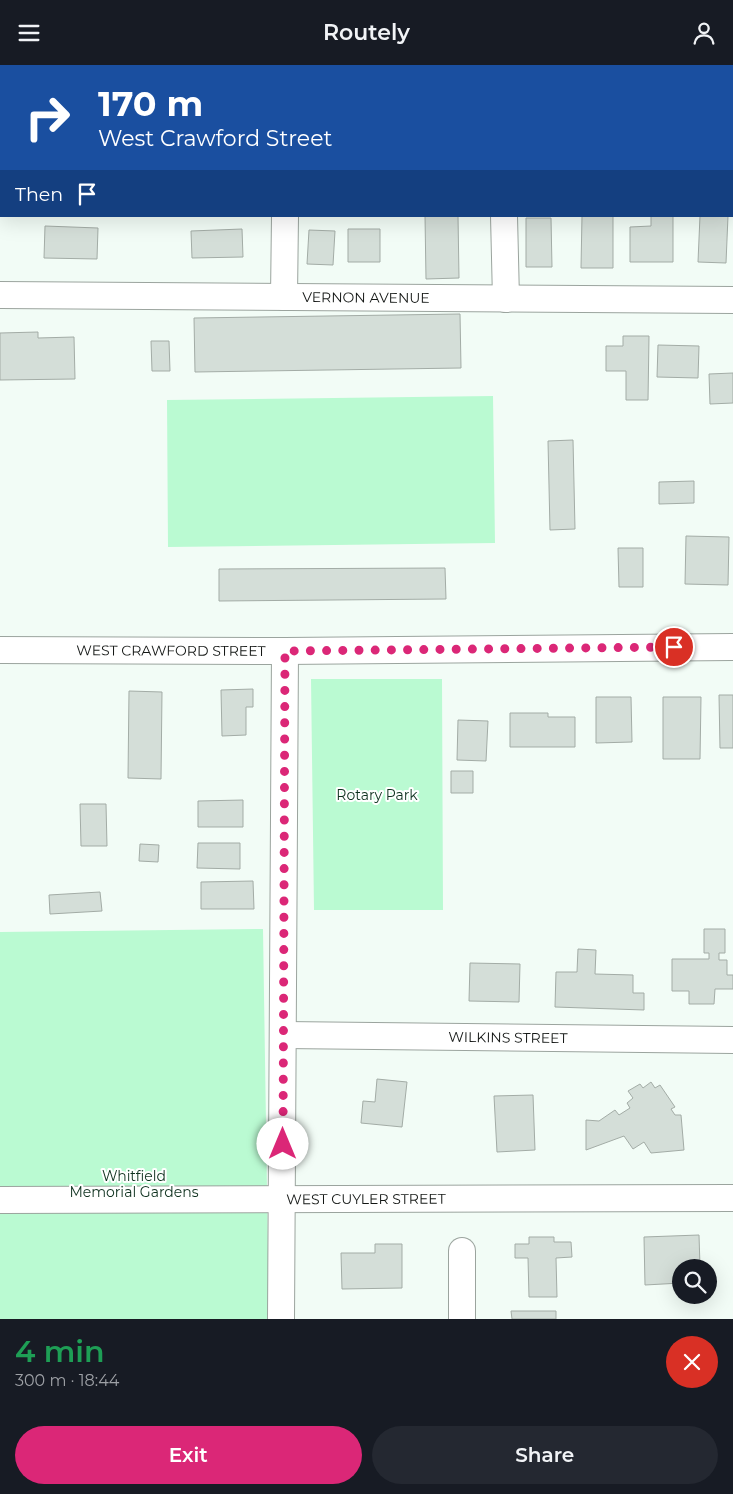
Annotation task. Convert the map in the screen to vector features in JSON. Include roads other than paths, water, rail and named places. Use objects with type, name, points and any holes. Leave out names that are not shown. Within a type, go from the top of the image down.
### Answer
[{"type":"street","points":[[284,297],[285,217]]},
{"type":"street","points":[[504,217],[506,299]]},
{"type":"street","name":"VERNON AVENUE","points":[[0,295],[733,299]]},
{"type":"street","name":"WEST CRAWFORD STREET","points":[[0,650],[285,651],[733,647]]},
{"type":"street","points":[[281,1319],[285,651]]},
{"type":"street","name":"WILKINS STREET","points":[[284,1035],[733,1040]]},
{"type":"street","name":"WEST CUYLER STREET","points":[[0,1200],[733,1198]]},
{"type":"street","points":[[462,1251],[462,1319]]},
{"type":"park label","name":"Rotary Park","points":[[377,795]]},
{"type":"park label","name":"Whitfield Memorial Gardens","points":[[134,1184]]}]
